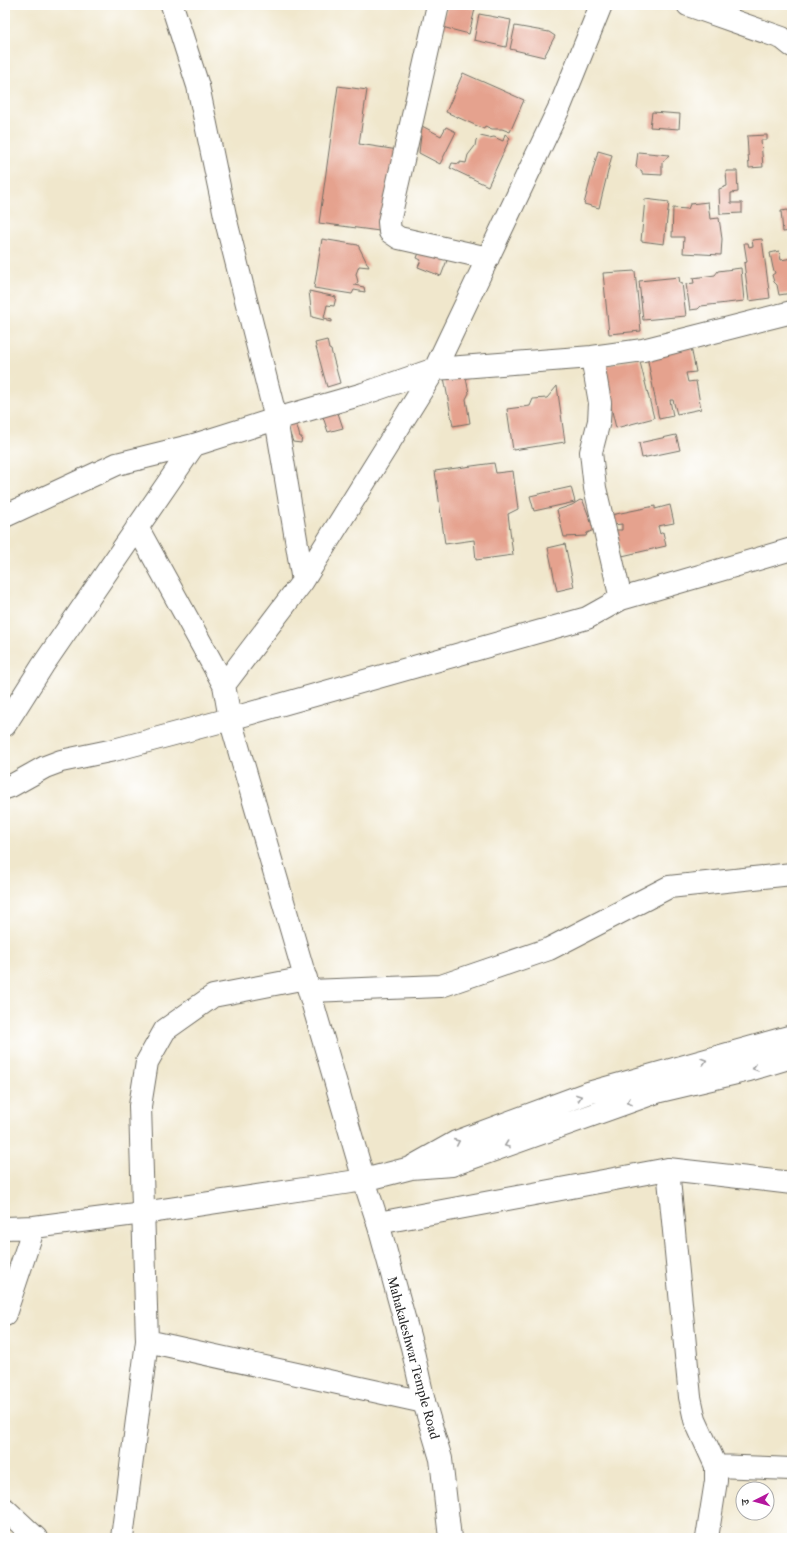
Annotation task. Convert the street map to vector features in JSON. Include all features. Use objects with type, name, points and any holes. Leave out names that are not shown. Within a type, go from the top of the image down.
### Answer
[{"type":"street","points":[[172,5],[198,86],[226,226],[276,419],[303,581]]},
{"type":"street","points":[[438,5],[389,222],[390,232],[399,238],[488,258]]},
{"type":"street","points":[[224,685],[303,581],[435,369],[561,104],[601,5]]},
{"type":"street","points":[[688,5],[782,38],[792,46]]},
{"type":"street","points":[[5,516],[117,464],[194,445],[276,419],[363,394],[435,369],[592,357],[643,350],[792,312]]},
{"type":"street","points":[[592,357],[600,403],[599,421],[591,452],[595,481],[621,599]]},
{"type":"street","points":[[5,725],[137,527],[194,445]]},
{"type":"street","name":"Mahakaleshwar Temple Road","points":[[137,527],[224,685],[230,719],[364,1180],[378,1223],[412,1347],[424,1402],[441,1459],[450,1538]]},
{"type":"street","points":[[5,788],[45,767],[61,761],[114,750],[230,719],[587,618],[621,599],[792,549]]},
{"type":"street","points":[[122,1538],[147,1340],[140,1106],[147,1062],[165,1030],[213,996],[308,984],[441,986],[549,949],[669,887],[792,874]]},
{"type":"street","points":[[411,1168],[456,1142],[588,1093],[792,1036]]},
{"type":"street","points":[[5,1228],[34,1227],[143,1213],[364,1180],[411,1168],[452,1165],[660,1091],[749,1070],[792,1057]]},
{"type":"street","points":[[668,1169],[690,1397],[695,1420],[716,1466],[716,1481],[707,1538]]},
{"type":"street","points":[[378,1223],[668,1169],[792,1183]]},
{"type":"street","points":[[5,1314],[34,1227]]},
{"type":"street","points":[[147,1340],[424,1402]]},
{"type":"street","points":[[716,1466],[792,1469]]},
{"type":"street","points":[[5,1509],[36,1538]]},
{"type":"building","points":[[447,5],[460,5],[475,9],[469,34],[442,27]]},
{"type":"building","points":[[479,14],[511,20],[506,47],[474,40]]},
{"type":"building","points":[[515,26],[549,32],[555,36],[544,57],[510,49]]},
{"type":"building","points":[[463,73],[524,100],[510,132],[502,129],[492,129],[485,126],[484,129],[446,112]]},
{"type":"building","points":[[338,86],[367,90],[359,144],[398,150],[387,232],[319,223]]},
{"type":"building","points":[[652,112],[680,114],[679,129],[650,127]]},
{"type":"building","points":[[422,126],[441,136],[446,127],[456,132],[440,164],[419,153]]},
{"type":"building","points":[[505,134],[510,138],[488,186],[450,168],[452,163],[466,163],[468,155],[475,146],[476,140],[480,136],[489,138],[494,137],[503,141]]},
{"type":"building","points":[[767,135],[767,140],[761,140],[763,167],[749,168],[747,136]]},
{"type":"building","points":[[598,151],[612,155],[599,208],[584,204]]},
{"type":"building","points":[[638,152],[669,155],[662,163],[662,175],[642,174],[642,171],[636,167]]},
{"type":"building","points":[[726,171],[737,171],[738,192],[731,193],[731,203],[742,203],[742,213],[720,214],[719,189],[727,186]]},
{"type":"building","points":[[645,199],[669,202],[664,244],[641,241]]},
{"type":"building","points":[[708,202],[710,219],[719,218],[722,239],[721,255],[683,253],[684,237],[672,237],[673,208],[688,209],[690,204]]},
{"type":"building","points":[[788,210],[788,213],[792,213],[792,231],[783,232],[781,211]]},
{"type":"building","points":[[322,239],[358,245],[369,267],[359,266],[356,274],[358,282],[354,285],[364,287],[365,292],[354,290],[352,294],[314,288]]},
{"type":"building","points":[[762,239],[770,298],[749,301],[744,263],[747,262],[744,243],[748,243],[749,247],[753,246],[752,240]]},
{"type":"building","points":[[422,245],[449,255],[441,276],[418,267],[421,260],[417,258]]},
{"type":"building","points":[[779,251],[781,260],[792,258],[792,293],[779,295],[777,285],[774,282],[772,275],[775,273],[770,253]]},
{"type":"building","points":[[741,268],[744,301],[701,306],[698,309],[690,310],[686,284],[694,283],[693,278],[715,275],[718,271]]},
{"type":"building","points":[[635,271],[641,331],[609,334],[603,273]]},
{"type":"building","points":[[679,277],[680,284],[682,283],[686,316],[643,320],[639,281]]},
{"type":"building","points":[[309,291],[336,297],[334,306],[327,305],[324,318],[332,320],[332,322],[312,317]]},
{"type":"building","points":[[327,340],[340,383],[327,387],[315,343]]},
{"type":"building","points":[[691,347],[696,372],[686,373],[688,382],[696,381],[701,409],[677,414],[673,400],[670,400],[673,416],[659,419],[647,356]]},
{"type":"building","points":[[639,358],[654,418],[616,428],[606,386],[608,385],[604,366]]},
{"type":"building","points":[[464,368],[469,393],[466,399],[470,423],[453,426],[443,372]]},
{"type":"building","points":[[557,386],[565,442],[513,450],[507,409],[530,406],[533,399],[547,398]]},
{"type":"building","points":[[335,404],[343,428],[328,432],[320,408]]},
{"type":"building","points":[[294,415],[300,437],[302,437],[301,443],[293,442],[285,420]]},
{"type":"building","points":[[676,435],[680,450],[642,458],[639,443]]},
{"type":"building","points":[[494,463],[496,473],[513,471],[518,509],[508,514],[513,555],[476,560],[474,540],[445,544],[435,471]]},
{"type":"building","points":[[571,487],[575,502],[534,511],[530,496]]},
{"type":"building","points":[[580,500],[583,501],[594,530],[587,533],[586,536],[564,537],[557,510],[572,505]]},
{"type":"building","points":[[670,505],[674,523],[658,526],[660,534],[663,532],[666,546],[622,556],[616,530],[622,530],[622,524],[613,525],[611,515],[655,506],[655,509]]},
{"type":"building","points":[[565,544],[574,587],[557,591],[548,548]]}]
